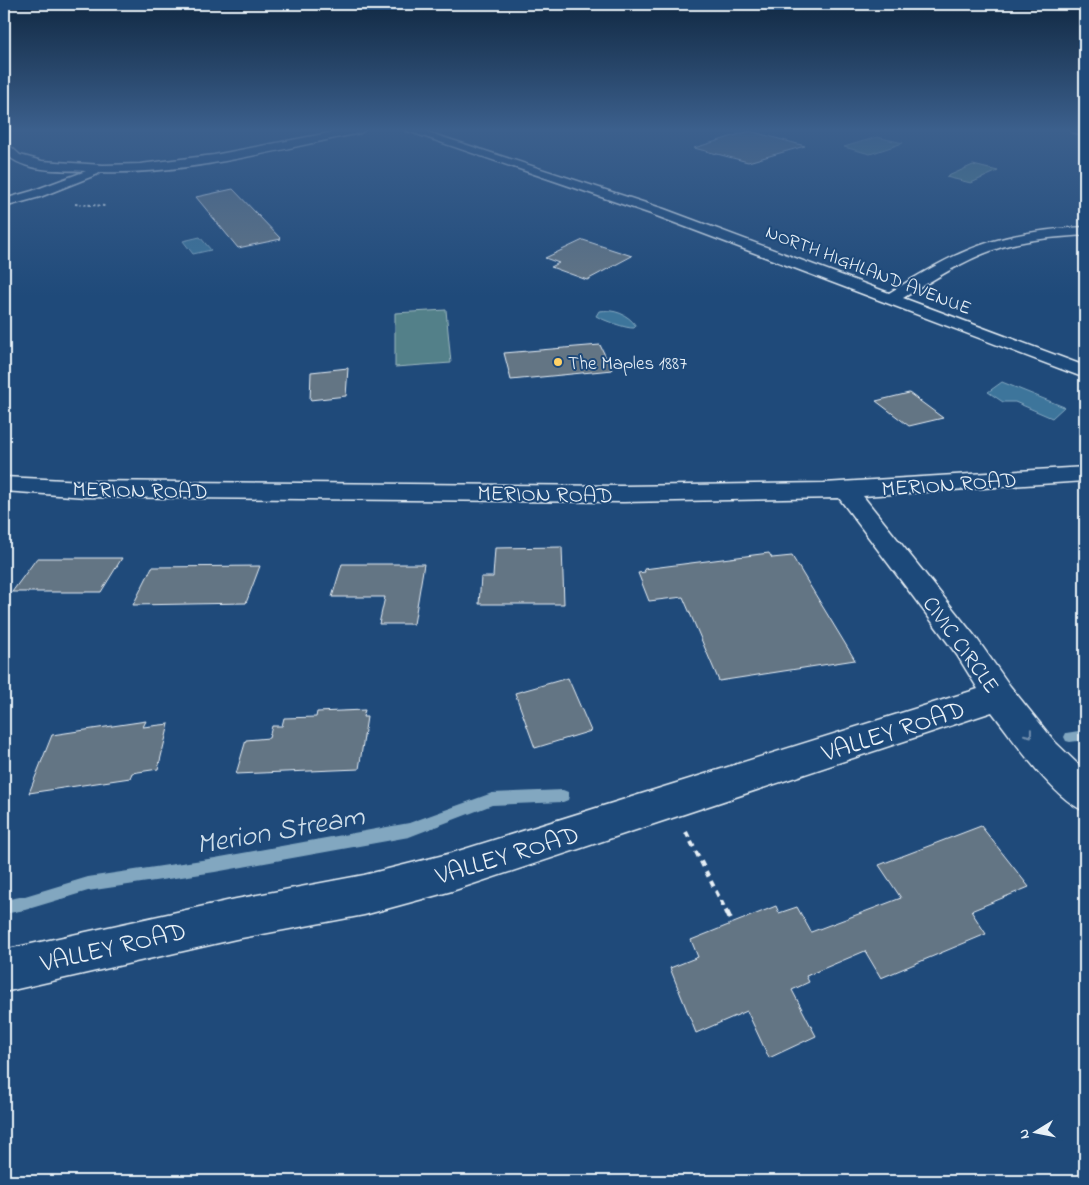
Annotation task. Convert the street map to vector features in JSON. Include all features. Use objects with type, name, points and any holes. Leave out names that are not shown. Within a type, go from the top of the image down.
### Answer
[{"type":"street","points":[[4,203],[59,185]]},
{"type":"street","name":"NORTH HIGHLAND AVENUE","points":[[578,185],[659,212],[1085,372]]},
{"type":"street","points":[[891,298],[982,249],[1028,238],[1085,231]]},
{"type":"street","name":"MERION ROAD","points":[[4,484],[113,489],[623,494],[845,489],[1085,474]]},
{"type":"street","name":"CIVIC CIRCLE","points":[[845,489],[967,646],[999,696],[1043,753],[1085,794]]},
{"type":"street","name":"VALLEY ROAD","points":[[4,971],[236,919],[364,895],[452,872],[672,803],[999,696]]},
{"type":"path","points":[[69,204],[106,206]]},
{"type":"path","points":[[672,803],[732,924]]},
{"type":"green space","points":[[446,310],[451,363],[395,367],[395,313]]},
{"type":"water","points":[[200,237],[211,250],[193,254],[183,241]]},
{"type":"water","points":[[599,311],[610,311],[625,315],[636,326],[634,328],[626,327],[604,320],[596,316]]},
{"type":"water","points":[[1002,382],[1064,407],[1052,418],[1015,402],[1003,402],[988,392]]},
{"type":"building","points":[[233,189],[281,239],[238,248],[196,197]]},
{"type":"building","points":[[583,240],[632,256],[587,280],[551,267],[559,263],[545,258]]},
{"type":"building","name":"The Maples 1887","points":[[600,345],[612,370],[511,380],[504,353]]},
{"type":"building","points":[[348,368],[346,396],[310,400],[311,372]]},
{"type":"building","points":[[909,393],[943,418],[909,426],[876,401]]},
{"type":"building","points":[[562,547],[564,604],[479,604],[481,577],[493,577],[495,548]]},
{"type":"building","points":[[769,553],[772,558],[792,556],[855,660],[719,681],[683,597],[649,601],[638,573],[645,572],[644,569]]},
{"type":"building","points":[[37,558],[122,558],[101,592],[12,592]]},
{"type":"building","points":[[342,564],[424,564],[414,624],[379,624],[385,597],[332,597]]},
{"type":"building","points":[[260,566],[246,603],[133,605],[152,567]]},
{"type":"building","points":[[568,678],[591,731],[535,748],[515,693]]},
{"type":"building","points":[[365,710],[363,717],[367,717],[359,769],[236,774],[246,740],[269,738],[272,726],[282,726],[284,718],[316,717],[317,712]]},
{"type":"building","points":[[146,721],[143,727],[169,724],[158,769],[132,773],[130,778],[29,793],[52,735]]},
{"type":"building","points":[[981,826],[1029,887],[971,911],[986,934],[881,978],[865,951],[806,976],[809,982],[792,990],[816,1036],[769,1058],[747,1011],[696,1033],[670,968],[698,957],[691,940],[776,906],[779,913],[797,907],[811,932],[901,898],[879,865]]},
{"type":"waterway","name":"Merion Stream","points":[[1070,737],[1085,735]]},
{"type":"waterway","name":"Merion Stream","points":[[4,907],[25,903],[88,884],[215,865],[409,830],[492,799],[563,796]]},
{"type":"place","name":"The Maples 1887","points":[[558,362]]}]
